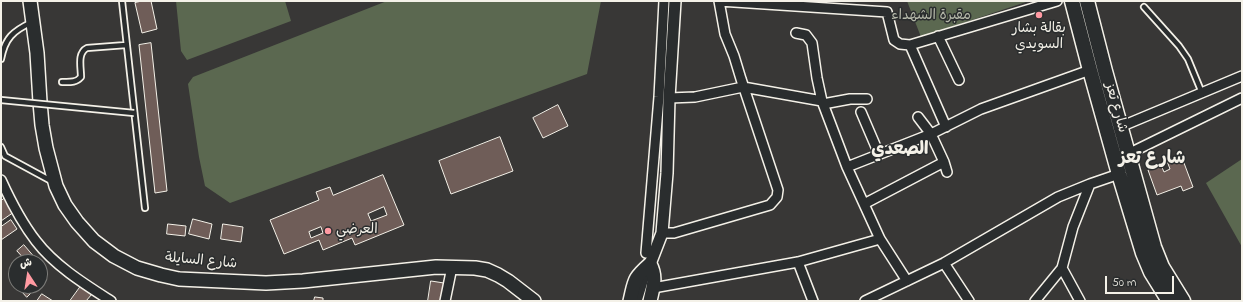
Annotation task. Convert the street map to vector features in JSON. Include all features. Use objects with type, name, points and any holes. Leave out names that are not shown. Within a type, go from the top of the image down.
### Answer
[{"type":"main road","name":"شارع السايلة","points":[[30,1],[37,53],[42,124],[46,148],[56,184],[65,205],[77,222],[94,241],[114,256],[137,268],[179,279],[266,283],[303,281],[436,267],[475,268],[486,270],[508,281],[534,301]]},
{"type":"main road","name":"شارع تعز","points":[[1072,1],[1119,174],[1143,253],[1183,301]]},
{"type":"main road","name":"شارع تعز","points":[[1087,1],[1120,127],[1154,247],[1156,269],[1169,301]]},
{"type":"main road","points":[[630,301],[634,280],[638,274],[648,271],[650,301]]},
{"type":"street","points":[[644,301],[648,271],[664,1]]},
{"type":"street","points":[[636,301],[662,233],[667,173],[669,98],[675,1]]},
{"type":"street","points":[[662,233],[674,233],[770,205],[777,197],[778,190],[734,56],[725,34],[719,1],[887,12],[894,40],[900,44],[910,44],[1057,1]]},
{"type":"street","points":[[796,33],[806,35],[812,43],[817,78],[823,102],[847,167],[880,240],[907,281]]},
{"type":"street","points":[[938,36],[959,80]]},
{"type":"street","points":[[910,44],[946,127]]},
{"type":"street","points":[[847,167],[931,134],[981,109],[1090,70]]},
{"type":"street","points":[[1120,127],[1242,76]]},
{"type":"street","points":[[669,98],[695,97],[743,87],[823,102],[867,99]]},
{"type":"street","points":[[1128,154],[1242,98]]},
{"type":"street","points":[[861,112],[879,154]]},
{"type":"street","points":[[918,117],[931,134],[947,172]]},
{"type":"street","points":[[864,204],[944,162]]},
{"type":"street","points":[[865,301],[944,263],[1058,197],[1119,174]]},
{"type":"street","points":[[1,180],[22,221],[37,243],[59,264],[86,285],[111,301]]},
{"type":"street","points":[[1035,301],[1062,268],[1073,227],[1090,184]]},
{"type":"street","points":[[648,271],[798,262],[880,240]]},
{"type":"street","points":[[798,262],[813,301]]},
{"type":"street","points":[[944,263],[969,301]]},
{"type":"street","points":[[445,301],[452,267]]},
{"type":"street","points":[[1062,268],[1080,301]]},
{"type":"lane","points":[[122,1],[145,208]]},
{"type":"lane","points":[[1144,6],[1179,46],[1188,59],[1202,93]]},
{"type":"lane","points":[[1,59],[3,47],[9,37],[15,31],[33,21]]},
{"type":"lane","points":[[62,82],[75,82],[81,77],[81,54],[84,49],[126,45]]},
{"type":"lane","points":[[1,100],[134,112]]},
{"type":"lane","points":[[1,147],[5,156],[56,184]]},
{"type":"green space","points":[[176,1],[285,1],[291,21],[187,60],[181,51]]},
{"type":"green space","points":[[387,1],[601,1],[587,74],[230,203],[205,186],[188,84],[193,77]]},
{"type":"green space","name":"مقبرة الشهداء","points":[[907,1],[1029,1],[921,37]]},
{"type":"green space","points":[[1242,159],[1242,247],[1206,183]]},
{"type":"building","points":[[151,1],[157,29],[142,33],[135,3]]},
{"type":"building","points":[[151,43],[167,191],[155,193],[139,45]]},
{"type":"building","points":[[558,105],[568,126],[543,138],[533,118]]},
{"type":"building","points":[[500,137],[513,171],[451,194],[439,161]]},
{"type":"building","points":[[1181,155],[1193,187],[1183,191],[1181,186],[1157,195],[1148,170],[1161,165],[1164,172],[1170,169],[1167,161]]},
{"type":"building","points":[[383,175],[404,225],[355,245],[352,238],[323,250],[319,240],[284,254],[270,220],[319,200],[316,192],[330,187],[333,195]],"holes":[[[384,207],[387,215],[371,221],[368,214]],[[321,227],[323,233],[311,238],[309,232]]]},
{"type":"building","points":[[5,198],[14,212],[1,221],[1,201]]},
{"type":"building","points":[[193,219],[212,224],[209,239],[189,234]]},
{"type":"building","points":[[11,220],[17,229],[1,240],[1,227]]},
{"type":"building","points":[[168,224],[186,226],[185,236],[167,234]]},
{"type":"building","points":[[223,224],[243,227],[241,242],[221,239]]},
{"type":"building","points":[[24,245],[32,254],[20,254],[17,251]]},
{"type":"building","points":[[431,281],[444,283],[441,301],[428,301]]},
{"type":"building","points":[[81,286],[92,294],[86,301],[70,301]]},
{"type":"building","points":[[42,294],[53,301],[37,301]]},
{"type":"building","points":[[315,297],[323,298],[323,301],[314,301]]},
{"type":"place","name":"بقالة بشار السويدي","points":[[1039,15]]},
{"type":"place","name":"العرضي","points":[[328,231]]},
{"type":"district","name":"الصعدي","points":[[900,151]]},
{"type":"district","name":"شارع تعز","points":[[1152,160]]}]
